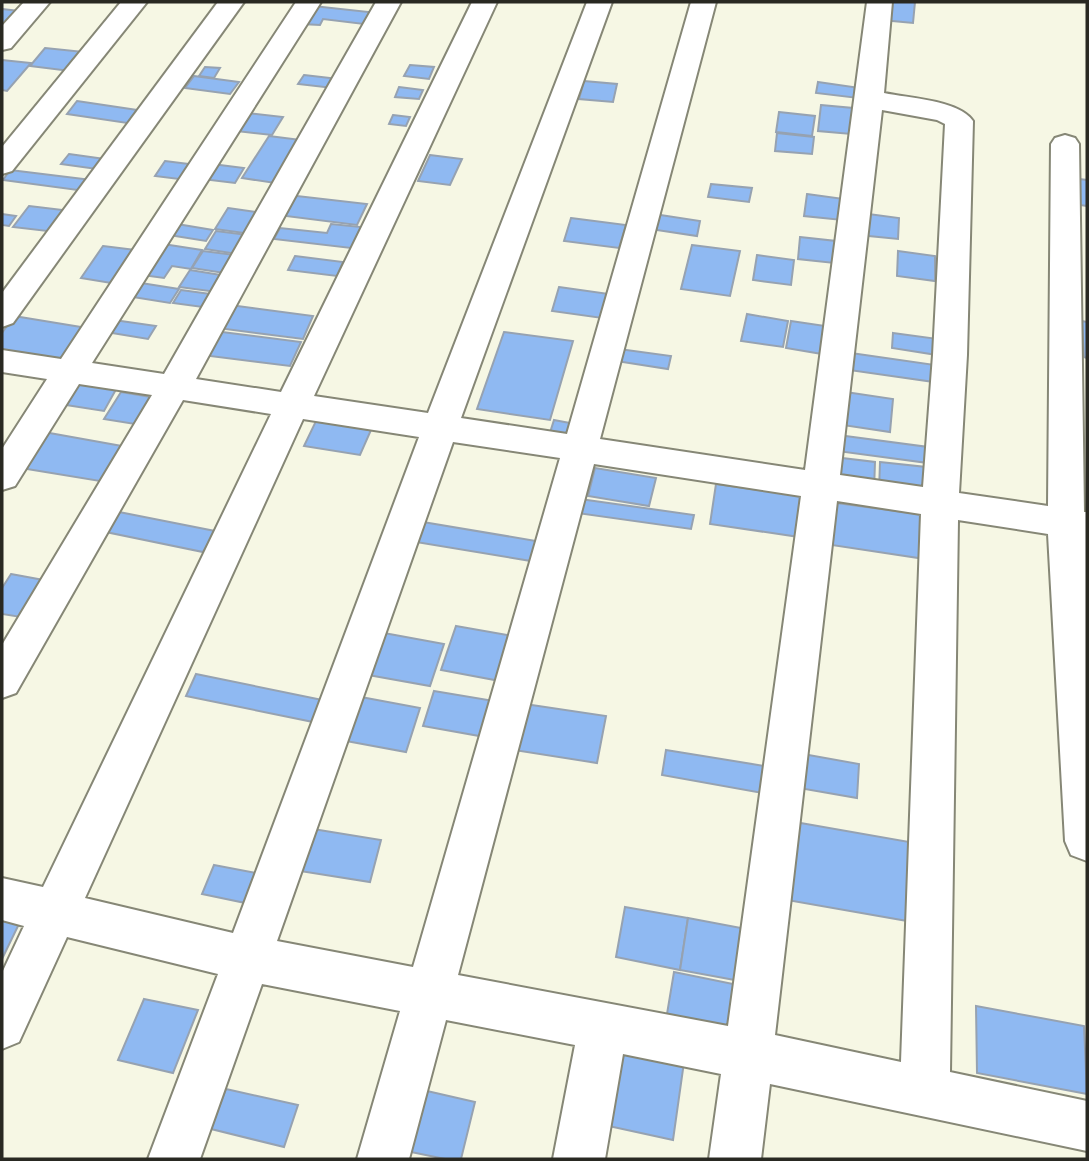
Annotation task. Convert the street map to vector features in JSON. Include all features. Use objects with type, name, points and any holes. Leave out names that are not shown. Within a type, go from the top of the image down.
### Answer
[{"type":"street","points":[[2,42],[37,2]]},
{"type":"street","points":[[2,165],[134,2]]},
{"type":"street","points":[[2,316],[231,2]]},
{"type":"street","points":[[2,477],[308,2]]},
{"type":"street","points":[[2,681],[174,387],[389,2]]},
{"type":"street","points":[[2,1025],[292,405],[485,2]]},
{"type":"street","points":[[174,1159],[440,428],[600,2]]},
{"type":"street","points":[[383,1159],[704,2]]},
{"type":"street","points":[[734,1159],[870,99],[880,2]]},
{"type":"street","points":[[870,99],[944,113],[958,121],[950,355],[940,505],[925,1091]]},
{"type":"street","points":[[1065,144],[1087,841]]},
{"type":"street","points":[[2,361],[1077,524]]},
{"type":"street","points":[[2,899],[247,958],[746,1054],[1087,1126]]},
{"type":"street","points":[[579,1159],[603,1027]]},
{"type":"building","points":[[885,2],[915,2],[913,23],[882,20]]},
{"type":"building","points":[[313,6],[378,13],[372,25],[323,19],[320,25],[302,24]]},
{"type":"building","points":[[2,9],[20,11],[5,27],[2,27]]},
{"type":"building","points":[[45,48],[84,52],[70,71],[30,66]]},
{"type":"building","points":[[2,60],[31,63],[7,91],[2,90]]},
{"type":"building","points":[[410,65],[434,67],[429,79],[404,76]]},
{"type":"building","points":[[205,67],[220,68],[214,78],[199,76]]},
{"type":"building","points":[[304,75],[339,79],[333,88],[298,84]]},
{"type":"building","points":[[194,76],[239,82],[230,94],[185,88]]},
{"type":"building","points":[[584,81],[617,84],[613,102],[579,99]]},
{"type":"building","points":[[818,82],[860,88],[858,98],[816,93]]},
{"type":"building","points":[[399,87],[423,90],[419,99],[395,97]]},
{"type":"building","points":[[77,101],[144,111],[134,124],[67,114]]},
{"type":"building","points":[[821,105],[853,108],[851,134],[818,131]]},
{"type":"building","points":[[779,112],[815,116],[812,136],[776,132]]},
{"type":"building","points":[[247,113],[283,117],[272,135],[236,131]]},
{"type":"building","points":[[393,115],[410,117],[406,126],[389,124]]},
{"type":"building","points":[[777,133],[814,137],[812,154],[775,151]]},
{"type":"building","points":[[269,136],[301,140],[275,183],[242,178]]},
{"type":"building","points":[[69,154],[112,160],[104,170],[61,164]]},
{"type":"building","points":[[430,155],[462,159],[450,185],[418,181]]},
{"type":"building","points":[[165,161],[197,165],[187,180],[155,176]]},
{"type":"building","points":[[212,164],[244,168],[235,183],[202,179]]},
{"type":"building","points":[[10,170],[92,180],[85,191],[3,180]]},
{"type":"building","points":[[1079,179],[1087,180],[1087,206],[1080,205]]},
{"type":"building","points":[[711,184],[752,188],[749,202],[708,197]]},
{"type":"building","points":[[807,194],[844,199],[842,220],[804,216]]},
{"type":"building","points":[[288,195],[367,204],[357,225],[278,215]]},
{"type":"building","points":[[29,206],[71,211],[56,232],[13,227]]},
{"type":"building","points":[[228,208],[263,213],[251,234],[215,229]]},
{"type":"building","points":[[861,213],[899,218],[898,239],[859,235]]},
{"type":"building","points":[[2,214],[16,216],[9,226],[2,225]]},
{"type":"building","points":[[654,214],[700,221],[697,236],[650,229]]},
{"type":"building","points":[[571,218],[626,225],[619,248],[564,241]]},
{"type":"building","points":[[177,224],[213,230],[206,241],[169,235]]},
{"type":"building","points":[[331,224],[361,227],[351,248],[274,239],[280,228],[327,233]]},
{"type":"building","points":[[216,231],[248,235],[237,254],[205,249]]},
{"type":"building","points":[[800,237],[836,241],[834,263],[798,259]]},
{"type":"building","points":[[163,244],[202,250],[191,269],[172,266],[164,278],[142,275]]},
{"type":"building","points":[[692,245],[740,251],[730,296],[681,289]]},
{"type":"building","points":[[103,246],[144,251],[123,285],[81,278]]},
{"type":"building","points":[[203,251],[235,255],[224,273],[192,268]]},
{"type":"building","points":[[898,251],[935,256],[935,281],[897,276]]},
{"type":"building","points":[[757,255],[794,260],[791,285],[753,280]]},
{"type":"building","points":[[295,256],[343,262],[337,276],[288,270]]},
{"type":"building","points":[[190,270],[227,276],[217,292],[179,287]]},
{"type":"building","points":[[141,283],[179,289],[170,303],[133,297]]},
{"type":"building","points":[[559,287],[609,294],[602,318],[552,311]]},
{"type":"building","points":[[181,290],[218,295],[210,308],[173,303]]},
{"type":"building","points":[[230,305],[313,316],[303,339],[218,328]]},
{"type":"building","points":[[747,314],[788,321],[783,347],[741,341]]},
{"type":"building","points":[[14,316],[87,328],[61,365],[2,355],[2,333]]},
{"type":"building","points":[[114,320],[156,326],[148,339],[106,332]]},
{"type":"building","points":[[791,321],[832,327],[828,355],[786,348]]},
{"type":"building","points":[[1082,321],[1087,322],[1087,358],[1084,357]]},
{"type":"building","points":[[214,331],[301,342],[290,366],[202,355]]},
{"type":"building","points":[[504,332],[573,341],[550,420],[477,409]]},
{"type":"building","points":[[893,333],[938,339],[937,355],[892,348]]},
{"type":"building","points":[[619,349],[671,356],[668,369],[616,361]]},
{"type":"building","points":[[851,353],[935,365],[934,382],[849,370]]},
{"type":"building","points":[[82,379],[119,384],[104,411],[66,405]]},
{"type":"building","points":[[839,391],[893,399],[890,432],[836,424]]},
{"type":"building","points":[[121,392],[157,398],[141,425],[104,419]]},
{"type":"building","points":[[554,420],[570,423],[564,442],[548,439]]},
{"type":"building","points":[[316,421],[371,430],[360,455],[304,446]]},
{"type":"building","points":[[44,432],[133,448],[112,483],[21,468]]},
{"type":"building","points":[[838,435],[928,447],[928,463],[837,451]]},
{"type":"building","points":[[834,457],[875,462],[874,491],[833,486]]},
{"type":"building","points":[[880,462],[926,467],[925,498],[879,492]]},
{"type":"building","points":[[595,468],[656,478],[649,506],[588,496]]},
{"type":"building","points":[[716,484],[810,497],[806,538],[710,524]]},
{"type":"building","points":[[580,499],[694,515],[691,529],[577,513]]},
{"type":"building","points":[[829,502],[926,515],[925,559],[825,544]]},
{"type":"building","points":[[109,510],[215,531],[203,552],[96,530]]},
{"type":"building","points":[[423,522],[536,541],[531,561],[416,542]]},
{"type":"building","points":[[11,574],[49,581],[27,618],[2,614],[2,588]]},
{"type":"building","points":[[456,626],[513,636],[500,681],[441,670]]},
{"type":"building","points":[[384,633],[444,644],[430,686],[368,675]]},
{"type":"building","points":[[196,674],[332,702],[323,724],[186,696]]},
{"type":"building","points":[[434,691],[494,701],[485,737],[423,726]]},
{"type":"building","points":[[361,697],[420,708],[406,752],[346,741]]},
{"type":"building","points":[[525,704],[606,716],[597,763],[514,750]]},
{"type":"building","points":[[666,750],[777,768],[774,795],[662,775]]},
{"type":"building","points":[[803,754],[859,764],[857,798],[799,788]]},
{"type":"building","points":[[795,822],[915,843],[913,922],[787,900]]},
{"type":"building","points":[[313,829],[381,840],[370,882],[300,871]]},
{"type":"building","points":[[214,865],[266,875],[255,905],[202,894]]},
{"type":"building","points":[[625,907],[688,918],[680,970],[616,957]]},
{"type":"building","points":[[688,918],[757,931],[751,983],[680,970]]},
{"type":"building","points":[[2,920],[19,924],[2,959]]},
{"type":"building","points":[[674,972],[738,985],[730,1046],[664,1032]]},
{"type":"building","points":[[144,999],[198,1010],[173,1073],[118,1060]]},
{"type":"building","points":[[976,1006],[1084,1026],[1087,1094],[977,1073]]},
{"type":"building","points":[[617,1049],[684,1062],[673,1140],[604,1125]]},
{"type":"building","points":[[226,1089],[298,1105],[284,1147],[211,1129]]},
{"type":"building","points":[[427,1091],[475,1102],[461,1159],[445,1159],[411,1152]]}]
